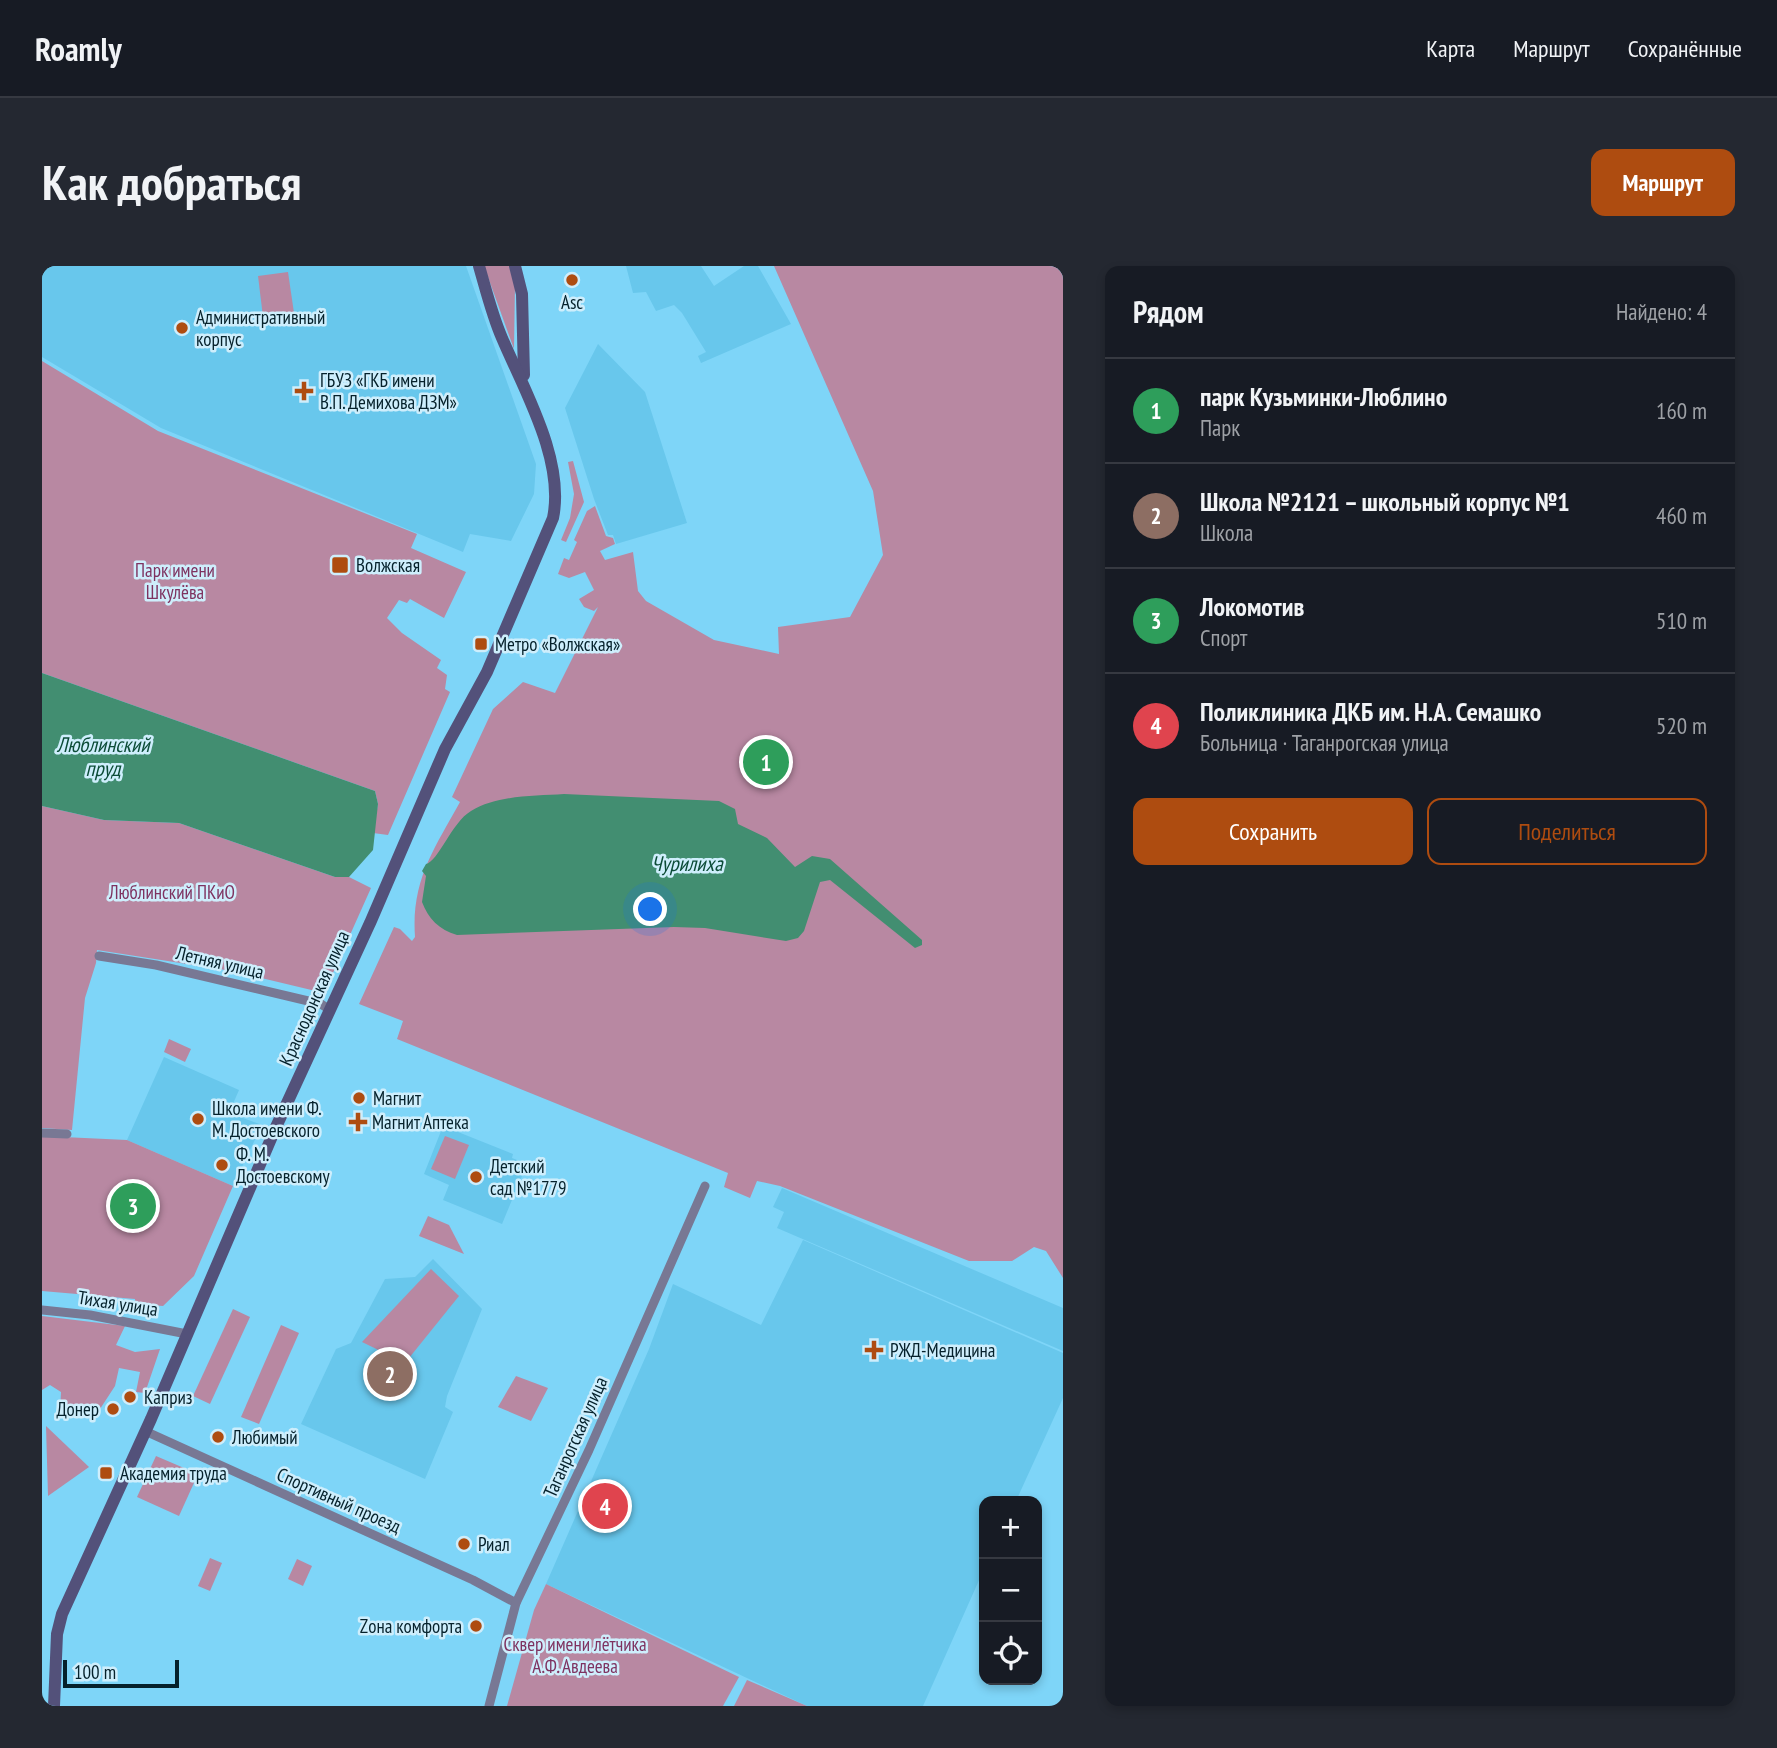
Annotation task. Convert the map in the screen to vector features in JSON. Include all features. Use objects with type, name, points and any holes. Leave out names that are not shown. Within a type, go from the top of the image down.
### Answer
[{"type":"main road","points":[[479,266],[501,337],[525,386]]},
{"type":"main road","points":[[515,266],[522,294],[521,346],[525,386]]},
{"type":"main road","name":"Краснодонская улица","points":[[54,1706],[57,1634],[62,1614],[445,749],[487,673],[554,518],[556,498],[553,468],[525,386]]},
{"type":"street","name":"Летняя улица","points":[[99,956],[264,990],[321,1004],[330,1010]]},
{"type":"street","points":[[42,1133],[67,1134]]},
{"type":"street","name":"Таганрогская улица","points":[[489,1706],[516,1603],[589,1450],[705,1186]]},
{"type":"street","name":"Тихая улица","points":[[42,1310],[90,1315],[187,1334]]},
{"type":"street","name":"Спортивный проезд","points":[[145,1431],[473,1580],[516,1603]]},
{"type":"shaded area","name":"ГБУЗ «ГКБ имени В.П. Демихова ДЗМ»","points":[[42,266],[466,266],[536,464],[534,494],[511,541],[470,534],[463,552],[161,428],[42,357]]},
{"type":"shaded area","points":[[626,266],[701,266],[714,286],[744,266],[758,266],[791,324],[701,363],[698,356],[706,352],[682,313],[674,305],[656,311],[646,292],[633,293]]},
{"type":"shaded area","points":[[598,344],[645,392],[687,523],[616,544],[613,535],[608,535],[594,499],[565,408]]},
{"type":"shaded area","points":[[164,1057],[239,1090],[229,1113],[262,1125],[233,1186],[127,1140]]},
{"type":"shaded area","name":"Детский сад №1779","points":[[443,1126],[513,1154],[512,1158],[527,1164],[502,1224],[443,1200],[449,1185],[424,1174]]},
{"type":"shaded area","points":[[782,1188],[1063,1308],[1063,1351],[777,1228],[784,1212],[773,1207]]},
{"type":"shaded area","points":[[803,1240],[1063,1353],[1063,1398],[1018,1496],[979,1496],[979,1580],[923,1706],[807,1706],[546,1584],[649,1349],[673,1284],[761,1325]]},
{"type":"shaded area","points":[[433,1259],[482,1309],[447,1396],[445,1407],[453,1412],[425,1479],[301,1424],[336,1349],[351,1343],[385,1279],[415,1277]]},
{"type":"green space","points":[[484,266],[509,266],[515,284],[514,349]]},
{"type":"green space","points":[[774,266],[1063,266],[1063,1278],[1046,1251],[1034,1247],[1012,1261],[969,1261],[780,1186],[757,1181],[750,1198],[724,1187],[728,1173],[397,1039],[403,1021],[359,1004],[394,927],[400,929],[412,941],[415,937],[417,899],[426,866],[460,802],[452,797],[493,709],[523,682],[555,693],[598,607],[594,611],[584,607],[579,599],[594,590],[585,572],[569,578],[558,574],[564,558],[569,560],[577,542],[574,540],[587,511],[595,506],[606,536],[613,538],[615,544],[600,551],[605,560],[633,552],[638,591],[646,601],[714,640],[779,654],[778,627],[850,617],[883,555],[873,491]]},
{"type":"green space","points":[[288,272],[294,313],[263,317],[258,276]]},
{"type":"green space","name":"Парк имени Шкулёва","points":[[42,361],[158,431],[417,534],[411,548],[466,572],[444,618],[410,599],[407,603],[399,600],[387,618],[402,633],[441,660],[437,668],[447,675],[445,689],[450,692],[388,835],[373,833],[378,804],[375,791],[42,673]]},
{"type":"green space","points":[[573,461],[584,502],[566,542],[561,540],[570,518],[574,494],[568,462]]},
{"type":"green space","name":"Люблинский ПКиО","points":[[42,806],[104,820],[179,823],[335,877],[349,877],[371,888],[324,993],[232,971],[97,950],[96,963],[85,998],[72,1130],[42,1128]]},
{"type":"green space","points":[[169,1039],[191,1049],[185,1062],[164,1052]]},
{"type":"green space","points":[[42,1136],[127,1140],[233,1186],[194,1276],[163,1306],[135,1304],[135,1299],[42,1291]]},
{"type":"green space","points":[[445,1136],[469,1145],[455,1179],[431,1169]]},
{"type":"green space","points":[[428,1216],[449,1225],[464,1254],[419,1236]]},
{"type":"green space","points":[[431,1269],[459,1296],[405,1363],[362,1342]]},
{"type":"green space","points":[[233,1309],[250,1317],[210,1404],[193,1396]]},
{"type":"green space","points":[[42,1316],[125,1326],[116,1345],[135,1352],[160,1349],[145,1393],[136,1392],[140,1372],[119,1368],[115,1386],[100,1409],[60,1412],[61,1392],[50,1385],[42,1390]]},
{"type":"green space","points":[[281,1325],[299,1333],[259,1424],[241,1417]]},
{"type":"green space","points":[[516,1376],[548,1388],[531,1421],[498,1407]]},
{"type":"green space","points":[[46,1426],[89,1467],[48,1496]]},
{"type":"green space","points":[[156,1456],[198,1474],[179,1516],[137,1497]]},
{"type":"green space","points":[[210,1558],[222,1563],[210,1591],[198,1586]]},
{"type":"green space","points":[[297,1559],[312,1566],[303,1586],[288,1579]]},
{"type":"green space","name":"Сквер имени лётчика А.Ф. Авдеева","points":[[546,1584],[739,1677],[723,1706],[507,1706],[534,1610]]},
{"type":"green space","points":[[747,1680],[807,1706],[734,1706]]},
{"type":"water","name":"Люблинский пруд","points":[[42,673],[375,791],[378,804],[373,850],[349,877],[335,877],[179,823],[104,820],[42,806]]},
{"type":"water","name":"Чурилиха","points":[[564,794],[719,801],[735,809],[738,824],[767,838],[795,867],[812,856],[830,859],[922,940],[922,945],[915,948],[830,880],[820,882],[804,931],[798,938],[786,941],[705,928],[674,927],[457,935],[435,923],[422,902],[426,876],[422,871],[464,816],[481,806],[504,799]]},
{"type":"place","name":"Asc","points":[[572,280]]},
{"type":"place","name":"Административный корпус","points":[[182,328]]},
{"type":"place","name":"ГБУЗ «ГКБ имени В.П. Демихова ДЗМ»","points":[[304,391]]},
{"type":"place","name":"Волжская","points":[[340,565]]},
{"type":"place","name":"Метро «Волжская»","points":[[481,644]]},
{"type":"place","name":"парк Кузьминки-Люблино","points":[[766,762]]},
{"type":"place","name":"Магнит","points":[[359,1098]]},
{"type":"place","name":"Школа имени Ф. М. Достоевского","points":[[198,1119]]},
{"type":"place","name":"Магнит Аптека","points":[[358,1122]]},
{"type":"place","name":"Ф. М. Достоевскому","points":[[222,1165]]},
{"type":"place","name":"Детский сад №1779","points":[[476,1177]]},
{"type":"place","name":"Локомотив","points":[[133,1206]]},
{"type":"place","name":"РЖД-Медицина","points":[[874,1350]]},
{"type":"place","name":"Школа №2121 – школьный корпус №1","points":[[390,1374]]},
{"type":"place","name":"Каприз","points":[[130,1397]]},
{"type":"place","name":"Донер","points":[[113,1409]]},
{"type":"place","name":"Любимый","points":[[218,1437]]},
{"type":"place","name":"Академия труда","points":[[106,1473]]},
{"type":"place","name":"Поликлиника ДКБ им. Н.А. Семашко","points":[[605,1506]]},
{"type":"place","name":"Риал","points":[[464,1544]]},
{"type":"place","name":"Zона комфорта","points":[[476,1626]]}]
